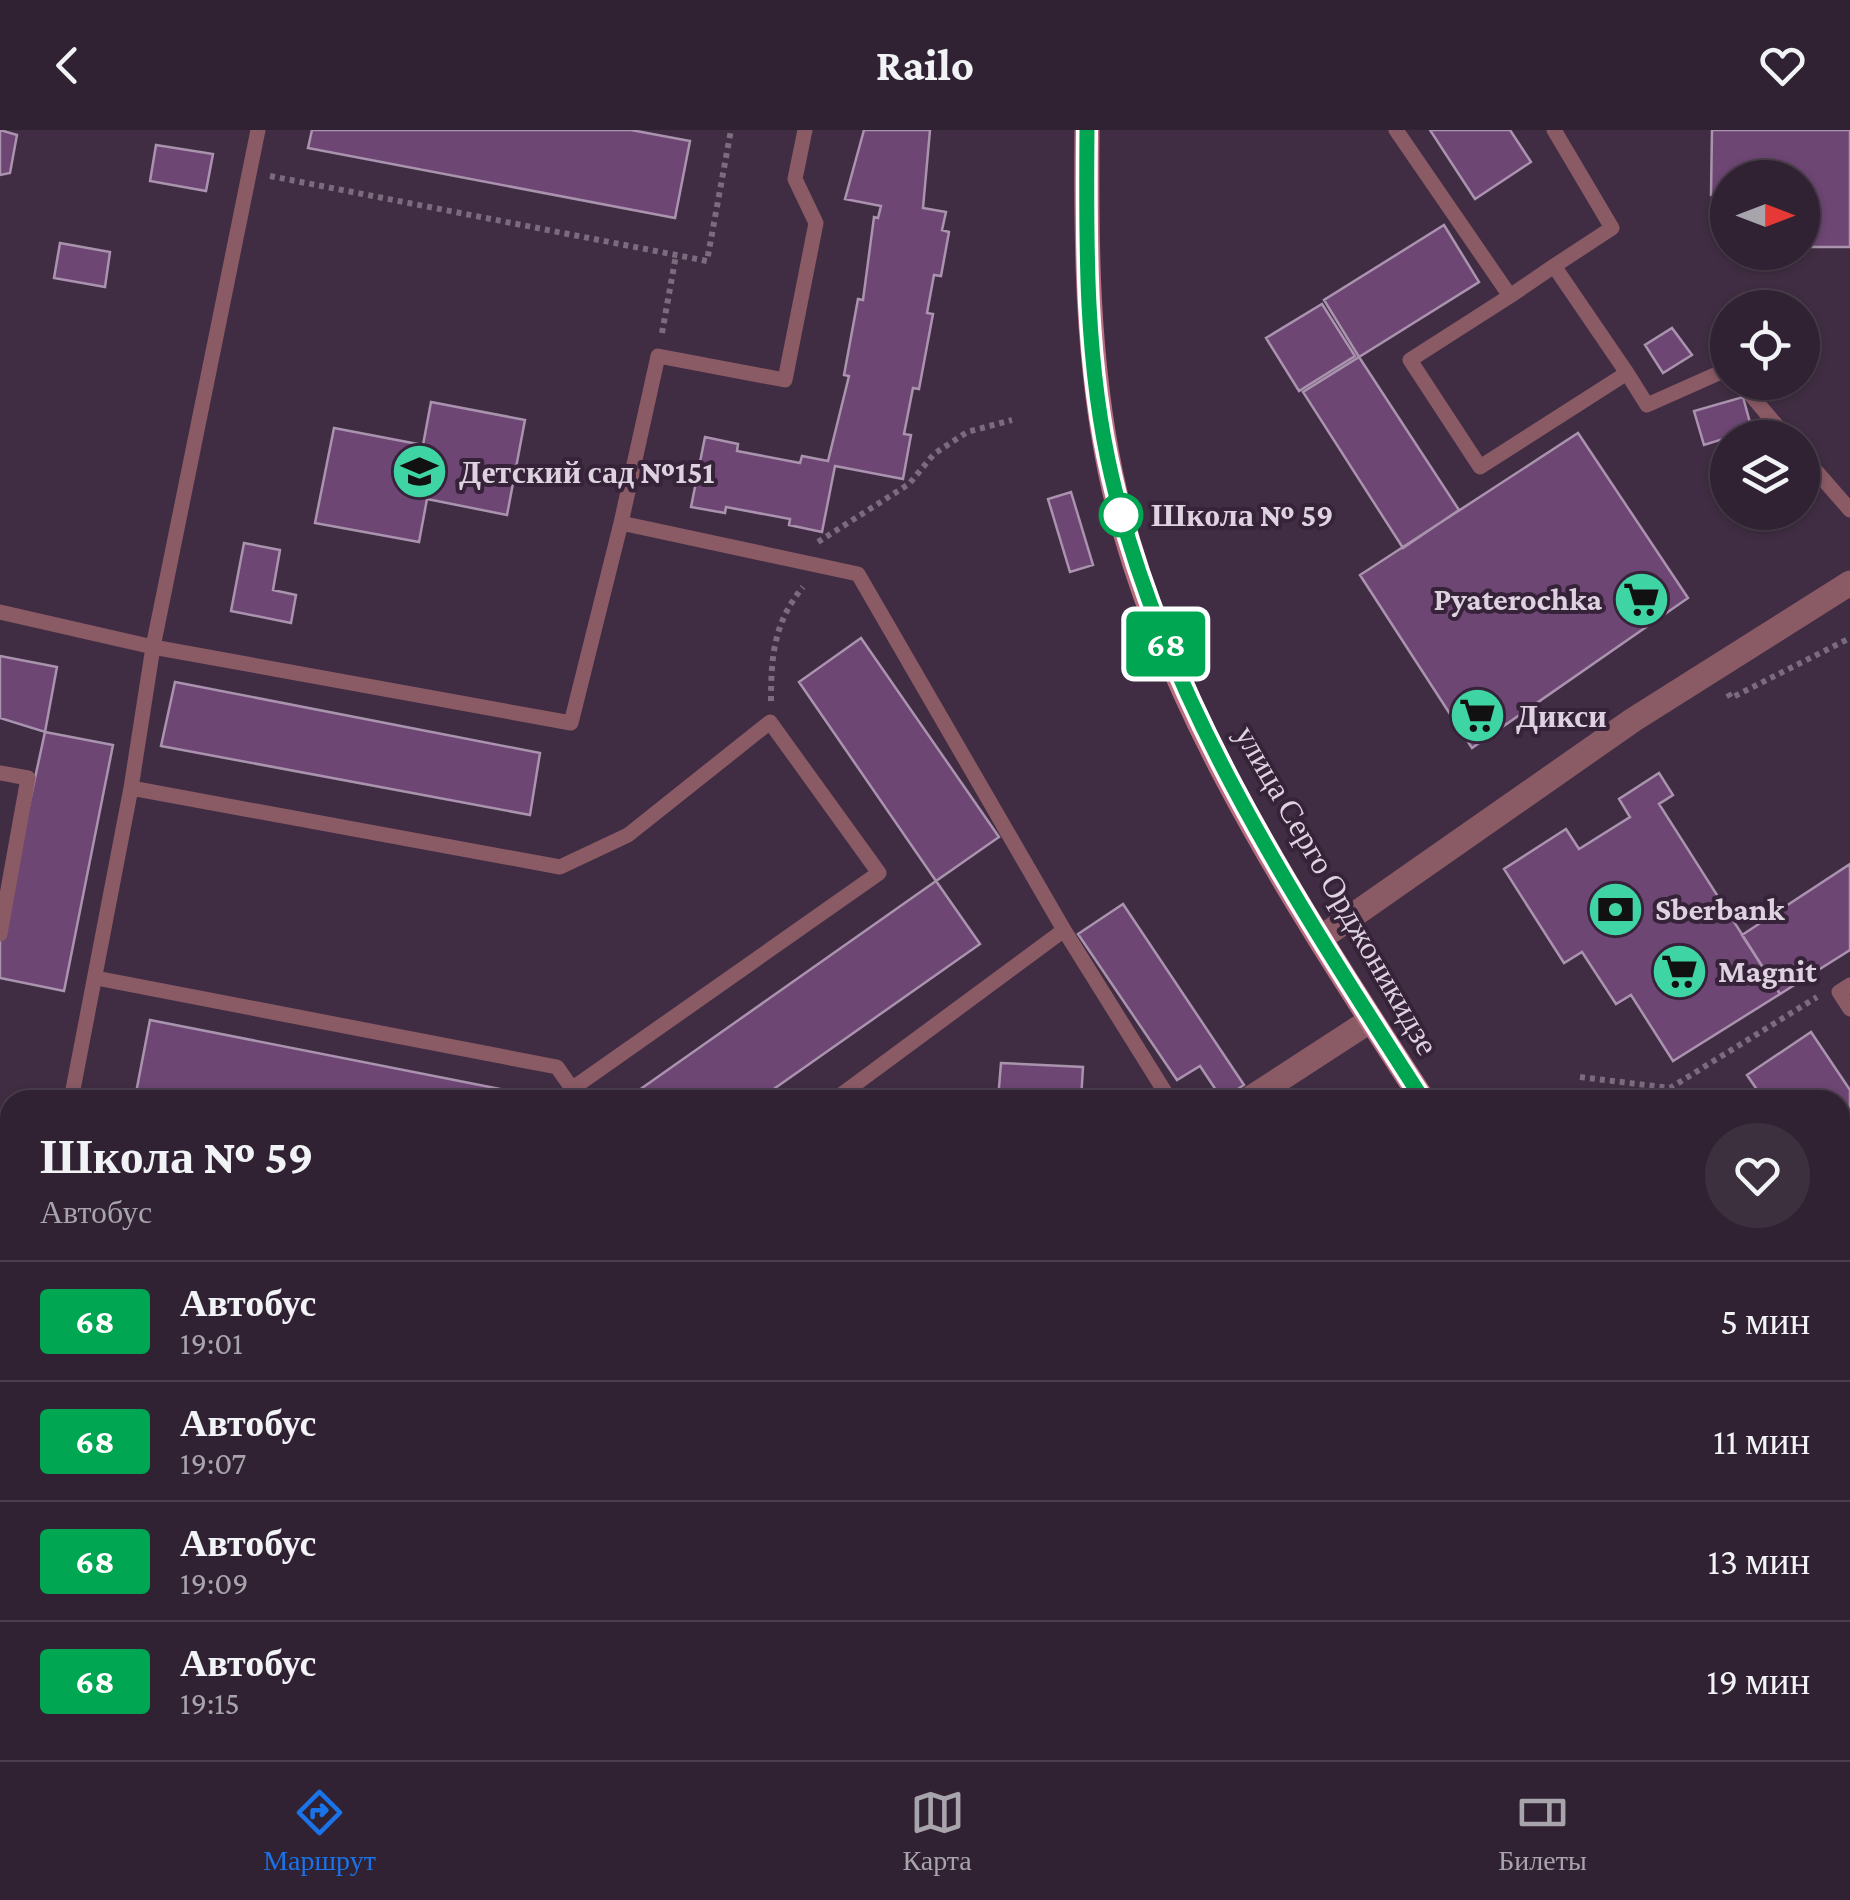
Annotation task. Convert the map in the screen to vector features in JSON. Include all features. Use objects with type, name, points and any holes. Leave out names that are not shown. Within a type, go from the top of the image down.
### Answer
[{"type":"street","name":"улица Серго Орджоникидзе","points":[[1087,130],[1086,248],[1093,366],[1124,527],[1172,659],[1273,858],[1416,1090]]},
{"type":"street","points":[[1320,938],[1633,720],[1850,584]]},
{"type":"street","points":[[1263,1090],[1371,1020]]},
{"type":"lane","points":[[73,1090],[131,788],[153,646],[258,130]]},
{"type":"lane","points":[[0,612],[153,646],[572,722],[658,356],[785,380],[816,222],[794,178],[805,130]]},
{"type":"lane","points":[[1396,130],[1510,296]]},
{"type":"lane","points":[[1554,130],[1612,228],[1410,360],[1480,467],[1627,372]]},
{"type":"lane","points":[[1554,266],[1647,404],[1710,377]]},
{"type":"lane","points":[[1755,400],[1772,420]]},
{"type":"lane","points":[[1820,476],[1850,510]]},
{"type":"lane","points":[[621,522],[858,574],[1064,930],[1164,1090]]},
{"type":"lane","points":[[131,788],[560,867],[628,835],[770,722],[879,872],[581,1090]]},
{"type":"lane","points":[[0,772],[28,778],[0,934]]},
{"type":"lane","points":[[848,1090],[1064,930]]},
{"type":"lane","points":[[96,978],[557,1066],[573,1090]]},
{"type":"lane","points":[[1844,988],[1850,1010]]},
{"type":"path","points":[[249,172],[707,261],[731,130]]},
{"type":"path","points":[[658,356],[676,256]]},
{"type":"path","points":[[790,559],[909,484],[934,454],[967,432],[1012,420]]},
{"type":"path","points":[[770,722],[771,653],[784,610],[820,566]]},
{"type":"path","points":[[1714,670],[1731,698],[1850,638]]},
{"type":"path","points":[[1580,1077],[1670,1088],[1812,998],[1844,988]]},
{"type":"building","points":[[0,130],[17,135],[10,173],[0,175]]},
{"type":"building","points":[[312,130],[631,130],[690,141],[675,218],[308,148]]},
{"type":"building","points":[[864,130],[930,130],[923,208],[946,212],[942,230],[949,232],[941,276],[934,275],[927,313],[933,314],[919,389],[913,388],[904,434],[911,435],[903,479],[835,466],[822,532],[789,525],[790,519],[726,507],[725,513],[691,507],[705,437],[738,444],[737,451],[800,463],[802,456],[828,461],[849,376],[844,375],[858,299],[863,300],[874,217],[878,218],[881,206],[845,199]]},
{"type":"building","points":[[1430,130],[1510,130],[1531,162],[1475,199]]},
{"type":"building","points":[[1712,130],[1850,130],[1850,247],[1820,247],[1820,160],[1712,160]]},
{"type":"building","points":[[156,145],[213,154],[206,191],[150,181]]},
{"type":"building","points":[[1444,225],[1479,282],[1359,357],[1324,300]]},
{"type":"building","points":[[60,243],[110,252],[105,287],[54,278]]},
{"type":"building","points":[[1322,304],[1355,356],[1299,391],[1266,338]]},
{"type":"building","points":[[1672,328],[1692,355],[1663,373],[1645,345]]},
{"type":"building","points":[[1359,357],[1459,510],[1403,548],[1303,392]]},
{"type":"building","points":[[1744,400],[1749,420],[1710,420],[1710,443],[1704,445],[1694,411]]},
{"type":"building","name":"Детский сад №151","points":[[431,402],[525,420],[507,515],[427,499],[419,542],[315,523],[334,428],[423,445]]},
{"type":"building","points":[[1578,433],[1688,598],[1472,748],[1360,575]]},
{"type":"building","points":[[1071,492],[1093,565],[1070,572],[1048,499]]},
{"type":"building","points":[[244,543],[280,550],[273,590],[296,595],[291,623],[231,611]]},
{"type":"building","points":[[861,638],[999,837],[936,881],[799,682]]},
{"type":"building","points":[[0,656],[57,667],[45,732],[0,718]]},
{"type":"building","points":[[175,682],[540,753],[530,815],[161,746]]},
{"type":"building","points":[[45,732],[113,745],[64,991],[0,978],[0,939]]},
{"type":"building","points":[[1659,773],[1673,795],[1659,804],[1780,994],[1673,1061],[1631,995],[1616,1004],[1582,952],[1564,963],[1504,869],[1566,829],[1579,849],[1630,817],[1619,799]]},
{"type":"building","points":[[1850,864],[1850,950],[1780,994],[1742,935]]},
{"type":"building","points":[[936,881],[980,944],[772,1090],[639,1090]]},
{"type":"building","points":[[1123,904],[1244,1085],[1236,1090],[1216,1090],[1200,1066],[1177,1080],[1078,934]]},
{"type":"building","points":[[150,1020],[500,1089],[500,1090],[137,1090]]},
{"type":"building","points":[[1811,1032],[1850,1090],[1757,1090],[1747,1075]]},
{"type":"building","points":[[1001,1063],[1083,1067],[1082,1090],[999,1090]]},
{"type":"bus line","name":"68","points":[[1087,130],[1086,248],[1093,366],[1111,474],[1139,572],[1172,659],[1273,858],[1417,1090]]},
{"type":"place","name":"Детский сад №151","points":[[420,472]]},
{"type":"place","name":"Школа № 59","points":[[1121,515]]},
{"type":"place","name":"Pyaterochka","points":[[1641,599]]},
{"type":"place","name":"Дикси","points":[[1477,716]]},
{"type":"place","name":"Sberbank","points":[[1616,909]]},
{"type":"place","name":"Magnit","points":[[1679,971]]}]
